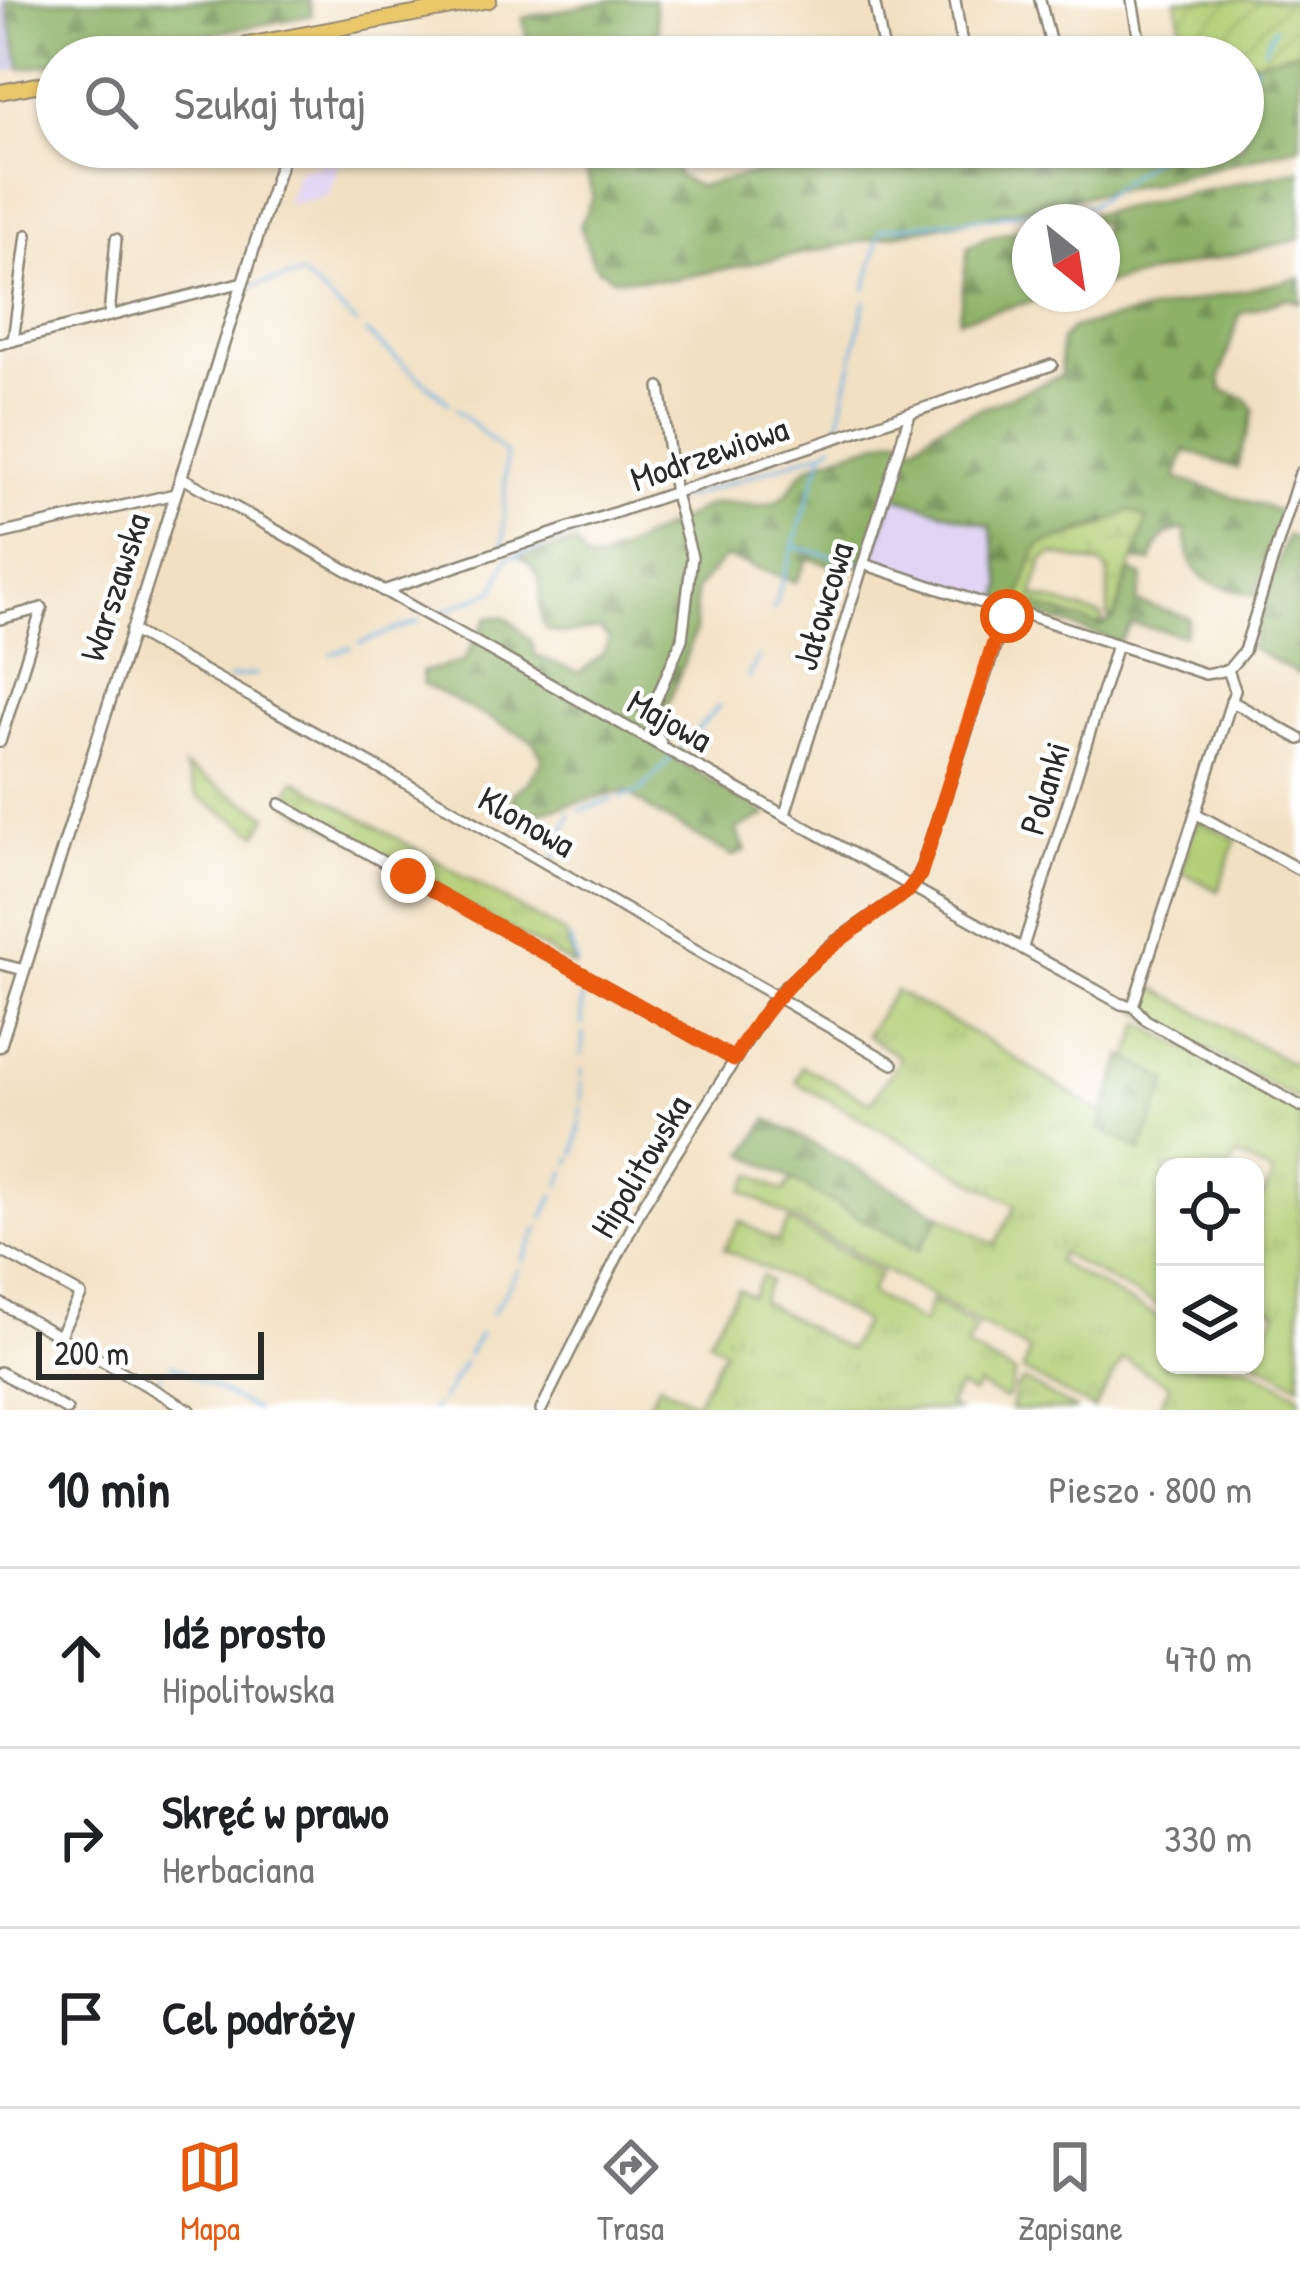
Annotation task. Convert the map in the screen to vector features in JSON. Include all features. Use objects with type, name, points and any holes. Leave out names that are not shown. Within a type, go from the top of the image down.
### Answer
[{"type":"main road","points":[[295,36],[489,0]]},
{"type":"main road","points":[[0,92],[36,85]]},
{"type":"street","points":[[874,0],[881,36]]},
{"type":"street","points":[[955,0],[961,36]]},
{"type":"street","points":[[1040,0],[1049,36]]},
{"type":"street","points":[[1132,0],[1138,36]]},
{"type":"street","points":[[316,32],[316,36]]},
{"type":"street","name":"Warszawska","points":[[0,1046],[279,168]]},
{"type":"street","points":[[13,341],[27,235]]},
{"type":"street","points":[[109,316],[116,239]]},
{"type":"street","points":[[0,344],[243,282]]},
{"type":"street","name":"Modrzewiowa","points":[[383,591],[1052,365]]},
{"type":"street","points":[[660,387],[675,494],[692,557],[682,639],[652,706],[655,732],[664,748]]},
{"type":"street","name":"Jałowcowa","points":[[785,814],[910,414]]},
{"type":"street","points":[[913,885],[925,864],[999,627],[1007,616],[1019,612],[1205,674],[1228,670],[1244,651],[1296,502],[1300,473]]},
{"type":"street","name":"Majowa","points":[[182,477],[1121,1004],[1133,1006],[1146,1020],[1300,1106]]},
{"type":"street","points":[[0,534],[175,494]]},
{"type":"street","points":[[864,564],[1000,609],[1007,616]]},
{"type":"street","points":[[0,619],[42,608],[0,742]]},
{"type":"street","name":"Klonowa","points":[[131,630],[893,1064]]},
{"type":"street","name":"Polanki","points":[[1023,947],[1117,645]]},
{"type":"street","points":[[1133,1006],[1236,687],[1228,670]]},
{"type":"street","points":[[1231,701],[1300,739]]},
{"type":"street","points":[[280,804],[734,1059]]},
{"type":"street","points":[[1195,813],[1300,870]]},
{"type":"street","name":"Hipolitowska","points":[[541,1410],[642,1207],[775,996],[832,943],[913,885]]},
{"type":"street","points":[[0,964],[24,970]]},
{"type":"street","points":[[0,1250],[81,1295],[59,1336]]},
{"type":"street","points":[[0,1303],[190,1410]]},
{"type":"street","points":[[0,1372],[67,1410]]},
{"type":"shaded area","points":[[0,0],[6,0],[21,69],[0,73]]},
{"type":"shaded area","points":[[337,168],[329,195],[286,205],[298,170]]},
{"type":"shaded area","points":[[892,496],[990,526],[1002,585],[999,602],[871,562]]},
{"type":"green space","points":[[6,0],[309,0],[312,15],[200,36],[36,36],[36,66],[21,69]]},
{"type":"green space","points":[[611,0],[654,0],[659,36],[526,36],[523,18]]},
{"type":"green space","points":[[1176,0],[1300,0],[1300,50],[1264,59],[1264,36],[1183,36]]},
{"type":"green space","points":[[1300,50],[1300,146],[1264,155],[1264,59]]},
{"type":"green space","points":[[585,168],[676,168],[677,175],[698,186],[782,168],[1212,168],[1047,204],[1012,204],[1012,211],[670,280],[613,278],[594,265],[580,226],[593,197]]},
{"type":"green space","points":[[1300,170],[1300,239],[1120,281],[1120,208]]},
{"type":"green space","points":[[1012,232],[1012,306],[959,319],[968,247]]},
{"type":"green space","points":[[1300,278],[1300,303],[1287,298],[1240,314],[1220,378],[1222,390],[1246,399],[1254,411],[1237,468],[1185,450],[1176,478],[1281,512],[1256,596],[1213,583],[1196,571],[1185,529],[1162,539],[1151,562],[1134,560],[1147,519],[1123,516],[1042,544],[1019,601],[1101,626],[1114,618],[1131,571],[1143,577],[1137,602],[1189,618],[1184,635],[1132,624],[1119,642],[999,602],[1002,585],[990,526],[893,496],[872,558],[847,570],[808,558],[796,582],[725,557],[696,589],[695,632],[653,745],[767,815],[736,830],[746,851],[733,856],[655,813],[626,791],[531,814],[512,802],[513,793],[529,782],[543,759],[533,741],[423,684],[422,672],[463,662],[488,617],[506,617],[532,642],[535,655],[579,673],[602,655],[609,639],[600,629],[563,634],[547,630],[537,574],[520,557],[575,543],[587,561],[600,561],[709,505],[775,502],[814,464],[899,436],[915,445],[938,426],[1061,376],[1061,340],[1072,328]]},
{"type":"green space","points":[[1130,510],[1147,519],[1114,618],[1108,616],[1108,571],[1101,565],[1053,554],[1043,560],[1033,595],[1102,616],[1102,622],[1097,625],[1019,601],[1042,544],[1102,526]]},
{"type":"green space","points":[[1287,535],[1300,543],[1300,675],[1251,648]]},
{"type":"green space","points":[[184,767],[268,815],[258,834],[198,797]]},
{"type":"green space","points":[[295,780],[565,934],[574,966],[284,801]]},
{"type":"green space","points":[[1197,819],[1236,840],[1218,891],[1181,871]]},
{"type":"green space","points":[[1146,983],[1300,1068],[1300,1101],[1139,1011]]},
{"type":"green space","points":[[895,991],[986,1040],[1104,1115],[1100,1129],[1150,1126],[1168,1081],[1129,1059],[1141,1023],[1300,1111],[1300,1385],[1264,1365],[1264,1336],[1277,1312],[1264,1305],[1264,1194],[1273,1174],[1264,1170],[1264,1158],[1156,1158],[1156,1305],[1060,1253],[1057,1262],[1156,1316],[1156,1374],[1262,1374],[1300,1395],[1300,1410],[1157,1410],[1170,1385],[1123,1359],[1094,1409],[1023,1371],[1029,1351],[743,1191],[752,1174],[784,1192],[792,1179],[918,1250],[941,1215],[995,1245],[1016,1205],[796,1082],[802,1066],[871,1102],[901,1058],[866,1035]]},
{"type":"green space","points":[[1123,1056],[1168,1081],[1141,1151],[1099,1128]]},
{"type":"green space","points":[[768,1119],[941,1215],[918,1250],[746,1154]]},
{"type":"green space","points":[[740,1221],[777,1242],[789,1221],[880,1273],[870,1293],[923,1323],[931,1301],[976,1327],[966,1347],[1015,1374],[1008,1397],[978,1385],[973,1394],[959,1387],[948,1405],[956,1410],[644,1410],[659,1384],[696,1403],[724,1350],[708,1340],[738,1289],[752,1296],[762,1276],[770,1281],[761,1301],[848,1350],[864,1322],[724,1249]]},
{"type":"green space","points":[[1023,1381],[1077,1410],[1011,1410],[1016,1388]]},
{"type":"waterway","points":[[1264,49],[1275,27]]},
{"type":"waterway","points":[[866,289],[881,229],[1090,206],[1141,168]]},
{"type":"waterway","points":[[251,286],[302,275],[357,324]]},
{"type":"waterway","points":[[837,432],[865,301]]},
{"type":"waterway","points":[[366,332],[449,403]]},
{"type":"waterway","points":[[456,409],[506,454],[503,547]]},
{"type":"waterway","points":[[681,499],[834,444]]},
{"type":"waterway","points":[[773,610],[824,451]]},
{"type":"waterway","points":[[507,558],[672,502]]},
{"type":"waterway","points":[[795,547],[860,563]]},
{"type":"waterway","points":[[437,614],[495,590],[506,561]]},
{"type":"waterway","points":[[360,643],[419,621]]},
{"type":"waterway","points":[[331,654],[351,647]]},
{"type":"waterway","points":[[748,677],[759,656]]},
{"type":"waterway","points":[[229,678],[256,674]]},
{"type":"waterway","points":[[679,750],[719,706]]},
{"type":"waterway","points":[[620,798],[639,792],[673,756]]},
{"type":"waterway","points":[[579,811],[612,800]]},
{"type":"waterway","points":[[553,862],[570,814]]},
{"type":"waterway","points":[[570,939],[577,964]]},
{"type":"waterway","points":[[582,996],[582,1025]]},
{"type":"waterway","points":[[582,1055],[583,1034]]},
{"type":"waterway","points":[[581,1076],[582,1070]]},
{"type":"waterway","points":[[581,1083],[582,1100]]},
{"type":"waterway","points":[[581,1107],[581,1116]]},
{"type":"waterway","points":[[575,1153],[581,1121]]},
{"type":"waterway","points":[[570,1163],[572,1158]]},
{"type":"waterway","points":[[560,1185],[566,1171]]},
{"type":"waterway","points":[[543,1219],[555,1194]]},
{"type":"waterway","points":[[522,1262],[539,1227]]},
{"type":"waterway","points":[[492,1314],[518,1270]]},
{"type":"waterway","points":[[468,1355],[480,1334]]},
{"type":"waterway","points":[[442,1400],[464,1362]]},
{"type":"waterway","points":[[171,1364],[255,1410]]},
{"type":"waterway","points":[[156,1381],[162,1374]]},
{"type":"waterway","points":[[431,1410],[437,1406]]},
{"type":"route","points":[[408,876],[734,1059],[775,996],[806,964],[908,891],[920,875],[999,627],[1007,616]]}]
